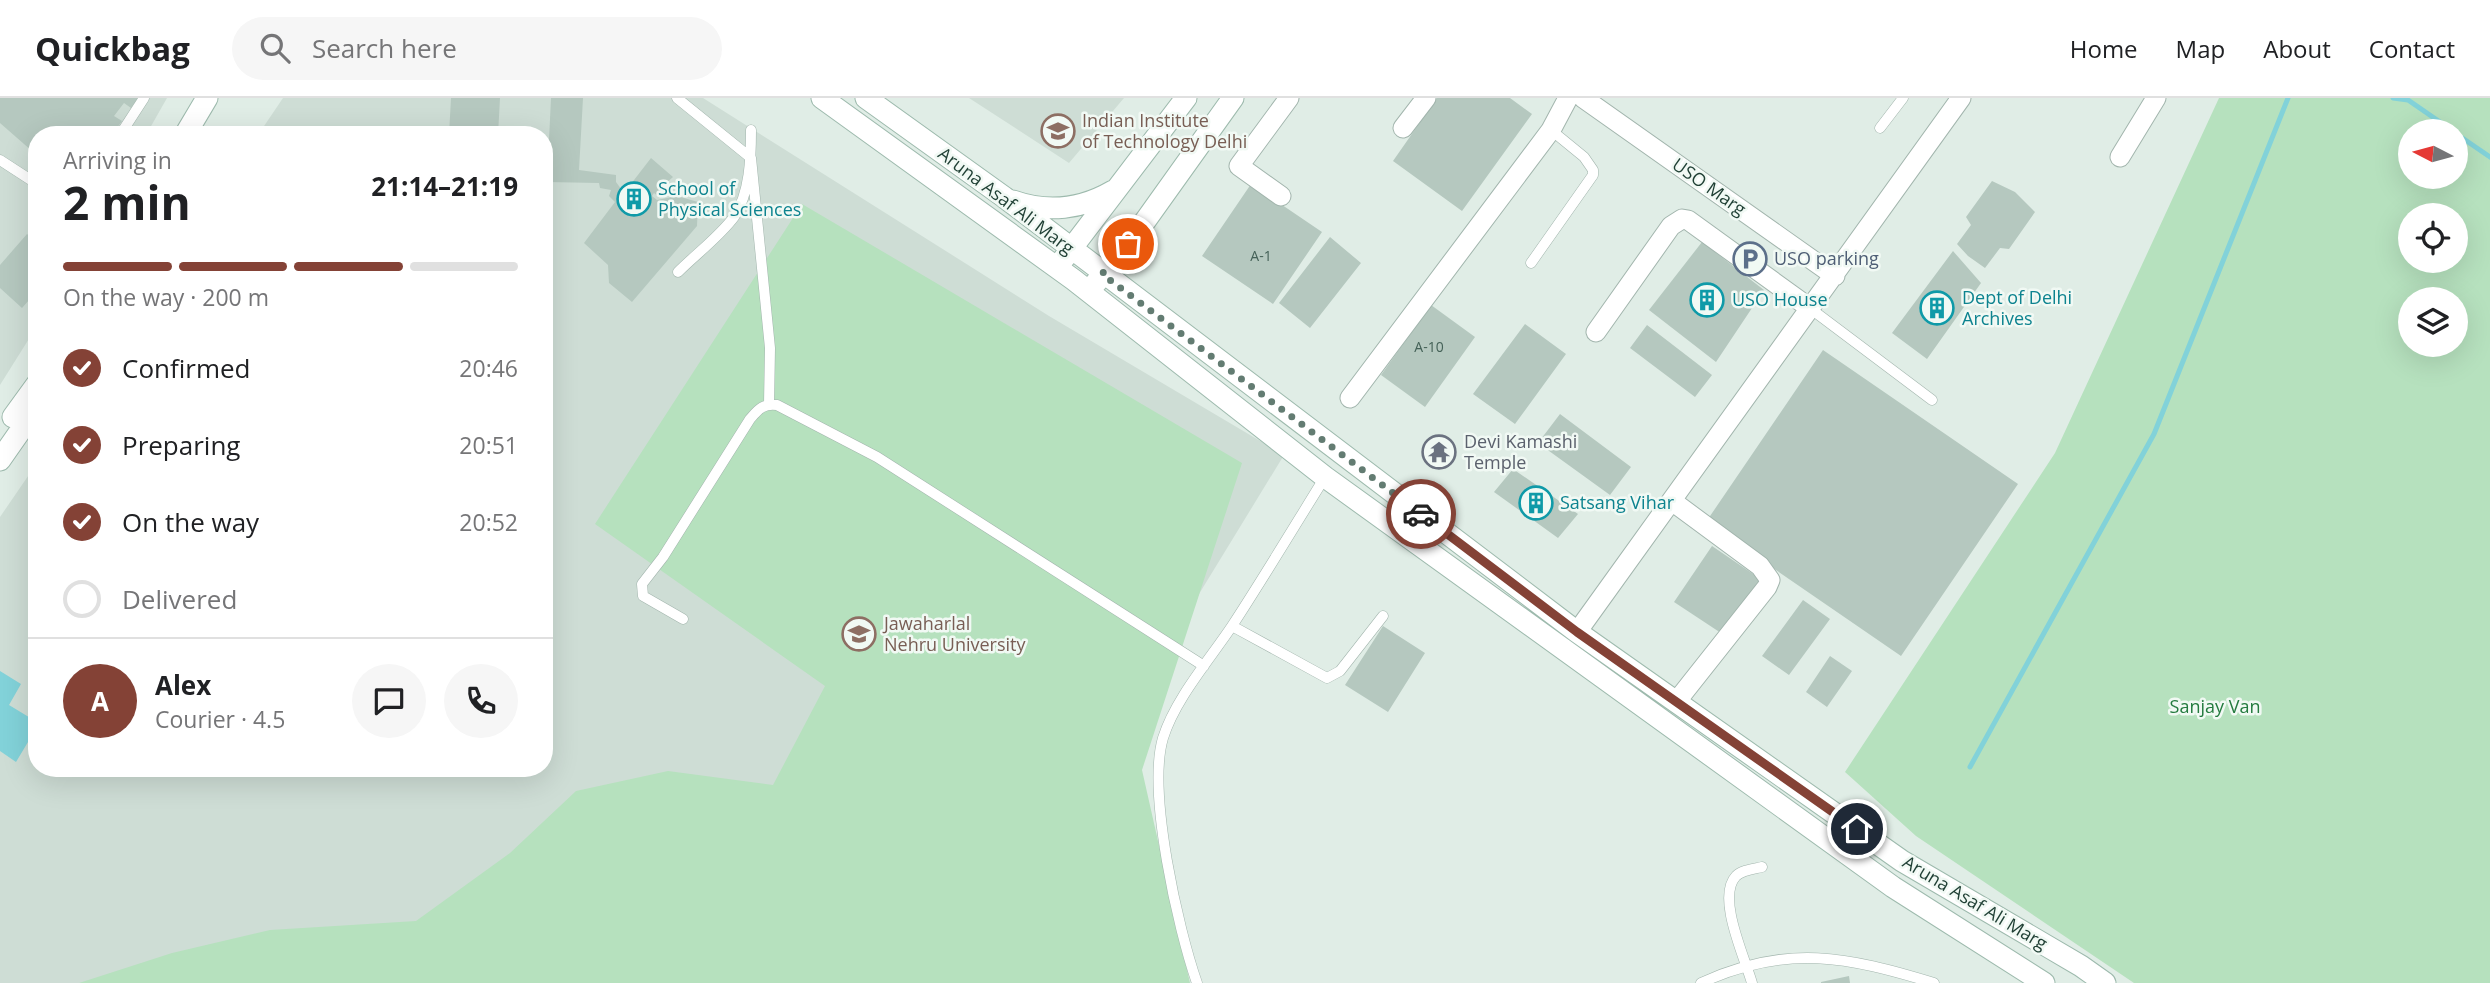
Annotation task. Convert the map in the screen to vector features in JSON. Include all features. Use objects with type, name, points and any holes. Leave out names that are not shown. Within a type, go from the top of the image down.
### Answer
[{"type":"main road","points":[[190,126],[206,98]]},
{"type":"main road","points":[[206,126],[222,98]]},
{"type":"main road","name":"Aruna Asaf Ali Marg","points":[[822,98],[1057,268],[1325,477],[1893,887],[2044,983]]},
{"type":"main road","name":"Aruna Asaf Ali Marg","points":[[866,98],[1004,197],[1577,632],[1902,861],[2081,966],[2105,983]]},
{"type":"main road","points":[[1057,268],[1186,98]]},
{"type":"main road","points":[[1088,292],[1128,244],[1233,98]]},
{"type":"main road","points":[[1004,197],[1031,206],[1060,208],[1089,203],[1115,190]]},
{"type":"main road","points":[[0,436],[28,397]]},
{"type":"main road","points":[[0,460],[28,420]]},
{"type":"street","points":[[1281,195],[1238,166],[1289,98]]},
{"type":"street","points":[[1403,128],[1426,98]]},
{"type":"street","points":[[1350,398],[1551,130],[1568,98]]},
{"type":"street","name":"USO Marg","points":[[1583,98],[1835,276]]},
{"type":"street","points":[[1577,632],[1961,98]]},
{"type":"street","points":[[2120,157],[2156,98]]},
{"type":"street","points":[[1597,332],[1671,226],[1682,219],[1688,220],[1811,309]]},
{"type":"street","points":[[1325,477],[1342,454]]},
{"type":"street","points":[[1672,501],[1760,566],[1770,580],[1676,702]]},
{"type":"lane","points":[[126,126],[144,98]]},
{"type":"lane","points":[[677,98],[751,158]]},
{"type":"lane","points":[[1880,128],[1903,98]]},
{"type":"lane","points":[[751,130],[751,158],[770,348],[769,404]]},
{"type":"lane","points":[[1531,263],[1593,170],[1584,157],[1551,130]]},
{"type":"lane","points":[[678,272],[734,216],[747,181],[751,158]]},
{"type":"lane","points":[[0,160],[28,178]]},
{"type":"lane","points":[[1811,309],[1932,400]]},
{"type":"lane","points":[[683,619],[643,596],[642,584],[663,556],[750,419],[759,408],[769,404],[777,405],[877,457],[1204,666]]},
{"type":"lane","points":[[1197,983],[1181,930],[1162,829],[1160,755],[1168,724],[1325,477]]},
{"type":"lane","points":[[1232,625],[1319,676],[1327,678],[1340,671],[1382,616]]},
{"type":"lane","points":[[1752,983],[1729,909],[1729,886],[1737,875],[1762,867]]},
{"type":"lane","points":[[1701,983],[1747,966],[1792,957],[1830,958],[1871,965],[1934,983]]},
{"type":"shaded area","points":[[0,98],[167,98],[151,126],[28,126],[28,340],[0,385]]},
{"type":"shaded area","name":"Jawaharlal Nehru University","points":[[283,98],[703,98],[1049,316],[1284,455],[1103,751],[1123,983],[0,983],[0,517],[28,476],[28,777],[553,777],[553,126],[264,126]]},
{"type":"shaded area","name":"Indian Institute of Technology Delhi","points":[[969,98],[1124,98],[1069,163]]},
{"type":"green space","name":"Sanjay Van","points":[[2219,98],[2490,98],[2490,983],[2134,983],[1916,836],[1845,772],[2055,453]]},
{"type":"green space","points":[[802,204],[1242,463],[1142,770],[1190,983],[79,983],[172,953],[270,930],[416,921],[510,853],[576,791],[668,771],[773,785],[825,686],[595,524]]},
{"type":"water","points":[[0,671],[21,684],[9,705],[28,717],[28,742],[16,762],[0,751]]},
{"type":"building","points":[[0,98],[138,98],[131,108],[124,103],[114,116],[122,121],[118,126],[28,126],[28,148],[0,123]]},
{"type":"building","points":[[451,98],[500,98],[498,126],[449,126]]},
{"type":"building","name":"School of Physical Sciences","points":[[551,98],[583,98],[579,170],[616,175],[616,182],[624,193],[651,158],[673,177],[664,185],[667,188],[659,197],[654,193],[652,196],[657,200],[677,196],[698,202],[697,226],[632,302],[609,283],[608,265],[584,243],[615,202],[609,196],[611,190],[600,188],[599,183],[553,182],[553,126],[550,126]]},
{"type":"building","points":[[1437,98],[1510,98],[1532,114],[1462,211],[1393,161]]},
{"type":"building","points":[[1992,181],[2015,192],[2035,212],[2009,249],[2000,248],[1985,268],[1957,244],[1971,225],[1966,217]]},
{"type":"building","points":[[1251,184],[1322,232],[1273,304],[1202,256]]},
{"type":"building","points":[[28,235],[28,301],[22,308],[0,288],[0,265]]},
{"type":"building","points":[[1330,237],[1361,263],[1310,328],[1279,303]]},
{"type":"building","name":"USO House","points":[[1702,242],[1764,290],[1716,362],[1649,310]]},
{"type":"building","name":"Dept of Delhi Archives","points":[[1953,251],[1981,283],[1927,359],[1892,333]]},
{"type":"building","points":[[1431,305],[1475,337],[1425,407],[1381,375]]},
{"type":"building","points":[[1525,324],[1566,354],[1515,424],[1473,394]]},
{"type":"building","points":[[1647,325],[1712,375],[1695,397],[1630,348]]},
{"type":"building","points":[[1823,350],[2018,484],[1901,656],[1706,522]]},
{"type":"building","points":[[1560,414],[1631,467],[1610,495],[1538,443]]},
{"type":"building","name":"Satsang Vihar","points":[[1513,469],[1578,514],[1558,538],[1494,492]]},
{"type":"building","points":[[1712,546],[1762,580],[1724,635],[1674,602]]},
{"type":"building","points":[[1803,600],[1830,619],[1789,675],[1762,656]]},
{"type":"building","points":[[1383,626],[1425,653],[1388,712],[1345,685]]},
{"type":"building","points":[[1830,656],[1852,671],[1827,707],[1806,692]]},
{"type":"building","points":[[1849,976],[1850,983],[1821,983],[1821,982]]},
{"type":"waterway","points":[[1970,767],[2154,434],[2288,98]]},
{"type":"waterway","points":[[2393,98],[2408,100],[2436,119]]},
{"type":"waterway","points":[[2468,142],[2490,157]]},
{"type":"way so far","points":[[1128,244],[1102,274],[1421,514]]},
{"type":"place","name":"Indian Institute of Technology Delhi","points":[[1058,131]]},
{"type":"place","name":"School of Physical Sciences","points":[[634,199]]},
{"type":"place","name":"USO parking","points":[[1750,259]]},
{"type":"place","name":"USO House","points":[[1707,300]]},
{"type":"place","name":"Dept of Delhi Archives","points":[[1937,308]]},
{"type":"place","name":"Devi Kamashi Temple","points":[[1439,452]]},
{"type":"place","name":"Satsang Vihar","points":[[1536,503]]},
{"type":"place","name":"Jawaharlal Nehru University","points":[[859,634]]},
{"type":"route","points":[[1421,514],[1577,632],[1857,829]]}]
